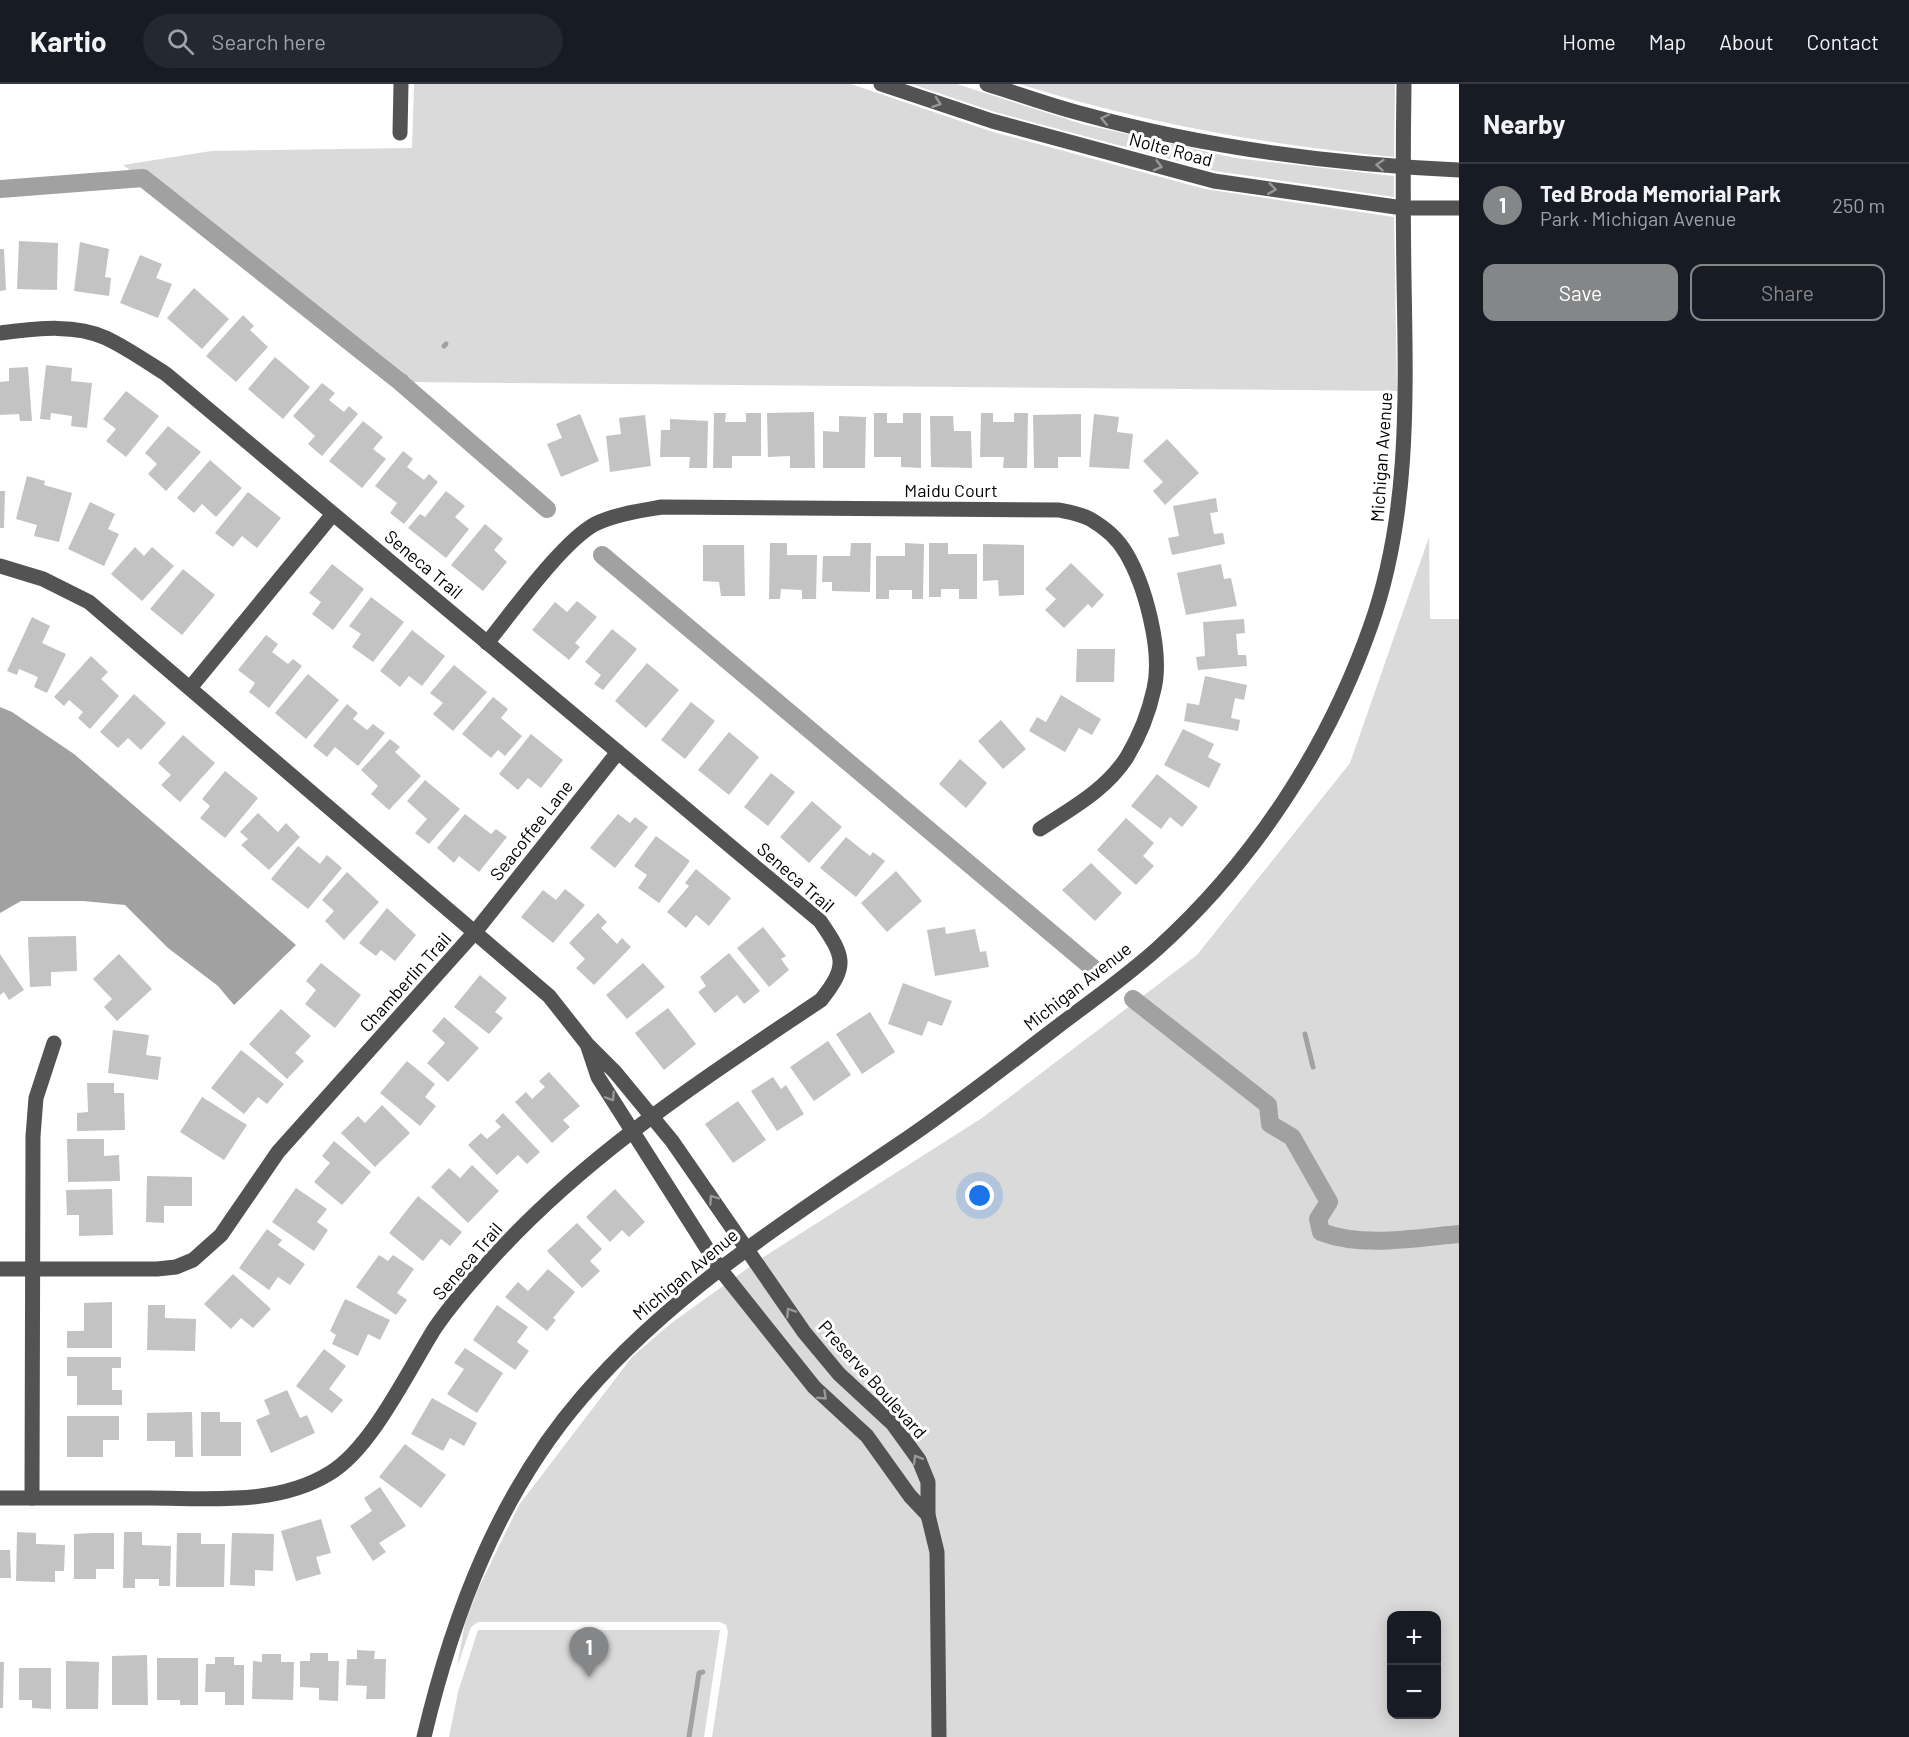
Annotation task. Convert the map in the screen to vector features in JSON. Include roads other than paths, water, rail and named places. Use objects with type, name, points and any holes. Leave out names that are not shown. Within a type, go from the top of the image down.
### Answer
[{"type":"street","points":[[400,84],[400,133]]},
{"type":"street","name":"Nolte Road","points":[[881,84],[992,121],[1214,181],[1403,208],[1459,208]]},
{"type":"street","name":"Nolte Road","points":[[987,84],[1084,114],[1236,148],[1403,167],[1459,170]]},
{"type":"street","name":"Michigan Avenue","points":[[424,1737],[439,1673],[460,1610],[485,1550],[541,1452],[580,1399],[622,1353],[746,1247],[950,1110],[1154,952],[1195,913],[1234,870],[1283,804],[1335,709],[1372,624],[1397,522],[1406,395],[1404,84]]},
{"type":"street","name":"Seneca Trail","points":[[0,333],[41,329],[74,330],[105,337],[166,374],[820,921],[835,942],[841,962],[838,978],[821,1000],[651,1115],[545,1203],[487,1264],[438,1324],[382,1416],[354,1451],[332,1473],[304,1485],[255,1498],[0,1498]]},
{"type":"street","name":"Maidu Court","points":[[487,643],[576,537],[596,524],[627,513],[662,507],[1048,510],[1088,517],[1108,531],[1125,551],[1142,585],[1156,653],[1154,687],[1142,726],[1126,757],[1100,790],[1040,829]]},
{"type":"street","points":[[190,688],[333,514]]},
{"type":"street","name":"Chamberlin Trail","points":[[0,566],[43,579],[89,602],[475,932],[278,1152],[220,1235],[193,1260],[176,1267],[157,1269],[0,1269]]},
{"type":"street","name":"Seacoffee Lane","points":[[475,932],[618,752]]},
{"type":"street","points":[[475,932],[549,996],[587,1044]]},
{"type":"street","points":[[32,1498],[33,1136],[36,1098],[54,1043]]},
{"type":"street","name":"Preserve Boulevard","points":[[587,1044],[615,1072],[672,1141],[804,1332],[839,1374],[892,1425],[919,1460],[928,1482],[928,1515],[937,1552],[939,1737]]},
{"type":"street","name":"Preserve Boulevard","points":[[587,1044],[598,1077],[720,1269],[803,1374],[867,1436],[910,1496],[928,1515]]},
{"type":"street","points":[[803,1374],[824,1356]]},
{"type":"waterway","points":[[0,189],[143,178],[399,381],[547,509]]},
{"type":"waterway","points":[[399,381],[405,377]]},
{"type":"waterway","points":[[602,555],[1094,969]]},
{"type":"waterway","points":[[864,775],[868,771]]},
{"type":"waterway","points":[[1133,999],[1268,1105],[1270,1124],[1292,1137],[1329,1202],[1318,1219],[1321,1232],[1337,1237],[1372,1241],[1459,1234]]},
{"type":"waterway","points":[[1305,1034],[1313,1067]]},
{"type":"waterway","points":[[689,1737],[699,1673],[703,1672]]},
{"type":"place","name":"Ted Broda Memorial Park","points":[[589,1677]]}]
